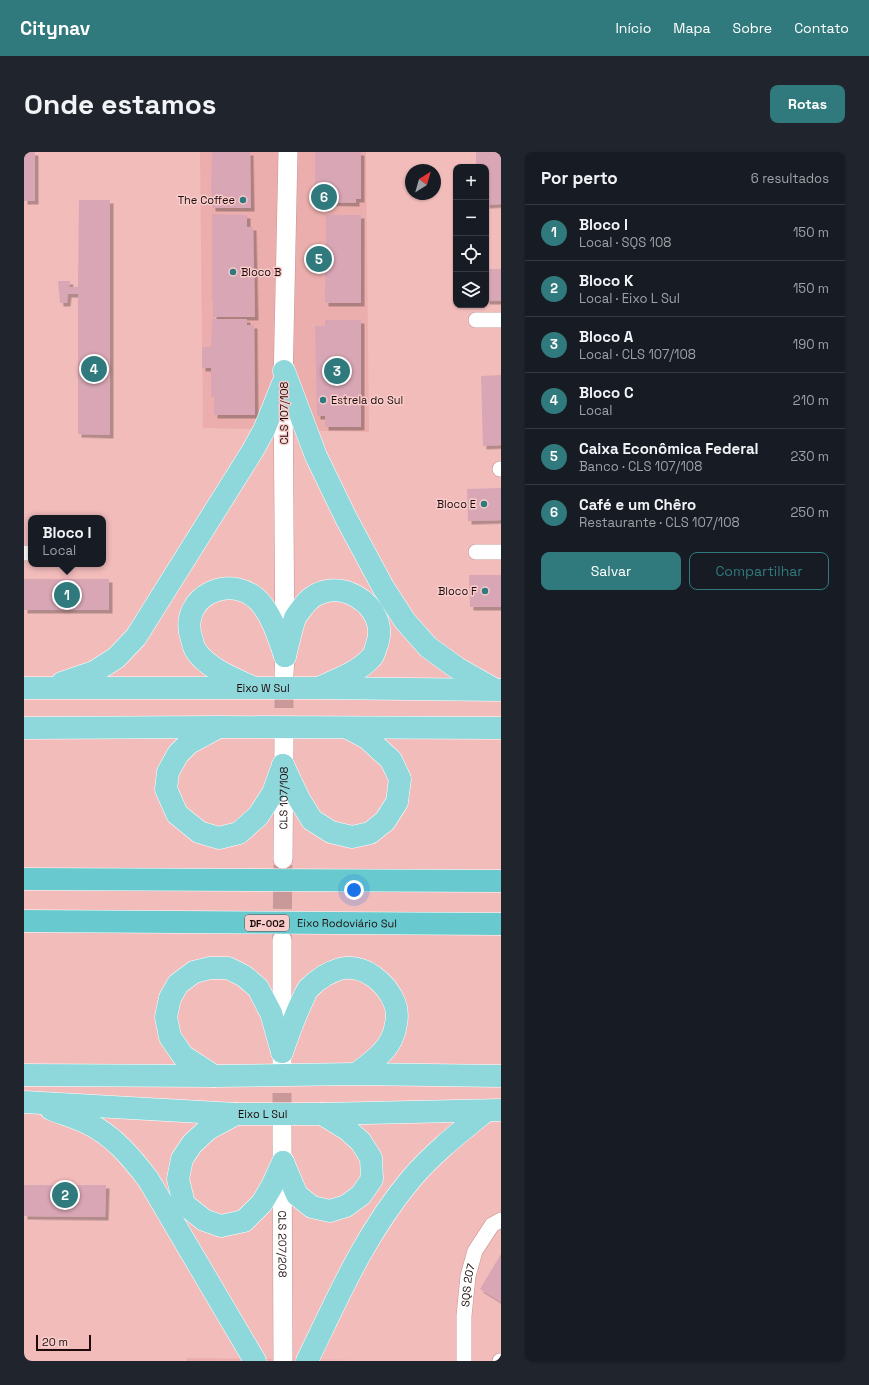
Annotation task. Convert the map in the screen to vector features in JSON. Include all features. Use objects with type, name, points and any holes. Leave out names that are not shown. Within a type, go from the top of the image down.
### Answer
[{"type":"highway","points":[[24,879],[501,881]]},
{"type":"highway","name":"Eixo Rodoviário Sul","points":[[24,921],[501,924]]},
{"type":"main road","points":[[34,688],[94,672],[116,658],[136,637],[253,450],[264,430],[284,377]]},
{"type":"main road","points":[[284,377],[316,456],[346,518],[384,587],[405,621],[428,647],[457,668],[499,690]]},
{"type":"main road","points":[[254,689],[211,667],[195,650],[189,631],[191,613],[200,599],[213,590],[233,587],[249,594],[263,605],[275,626],[284,666]]},
{"type":"main road","points":[[284,666],[296,617],[306,603],[318,593],[334,589],[352,594],[369,605],[378,620],[379,640],[372,658],[353,672],[318,688]]},
{"type":"main road","name":"Eixo W Sul","points":[[34,688],[318,688],[499,690]]},
{"type":"main road","points":[[221,727],[188,743],[178,754],[168,772],[166,789],[177,814],[199,832],[219,838],[239,833],[258,816],[262,810],[273,793],[283,765]]},
{"type":"main road","points":[[24,728],[501,728]]},
{"type":"main road","points":[[283,765],[299,799],[312,820],[331,832],[352,836],[370,833],[385,821],[397,802],[400,779],[391,760],[367,738],[348,728]]},
{"type":"main road","points":[[214,1076],[183,1056],[170,1037],[166,1017],[170,998],[178,984],[194,972],[210,968],[228,968],[244,976],[258,988],[271,1012],[282,1058]]},
{"type":"main road","points":[[282,1058],[308,989],[326,974],[341,968],[356,968],[371,974],[384,985],[395,1005],[396,1022],[391,1040],[380,1055],[356,1074]]},
{"type":"main road","points":[[24,1075],[214,1076],[356,1074],[501,1076]]},
{"type":"main road","points":[[28,1102],[87,1123],[112,1139],[130,1156],[148,1179],[255,1361]]},
{"type":"main road","name":"Eixo L Sul","points":[[28,1102],[236,1114],[493,1111]]},
{"type":"main road","points":[[307,1361],[355,1262],[382,1216],[412,1178],[448,1142],[493,1111]]},
{"type":"main road","points":[[236,1114],[208,1129],[192,1144],[182,1159],[178,1179],[184,1204],[204,1220],[222,1226],[244,1221],[262,1203],[282,1162]]},
{"type":"main road","points":[[282,1162],[297,1195],[312,1207],[330,1211],[346,1206],[361,1195],[372,1179],[371,1158],[361,1142],[348,1130],[322,1114]]},
{"type":"street","name":"CLS 107/108","points":[[284,666],[284,377],[288,152]]},
{"type":"street","points":[[476,320],[501,320]]},
{"type":"street","points":[[476,552],[501,552]]},
{"type":"street","name":"CLS 107/108","points":[[283,859],[284,737]]},
{"type":"street","points":[[282,940],[282,1058]]},
{"type":"street","name":"CLS 207/208","points":[[282,1128],[283,1361]]},
{"type":"street","name":"SQS 207","points":[[464,1361],[464,1316],[468,1276],[476,1251],[492,1225],[501,1220]]},
{"type":"shaded area","points":[[200,152],[366,152],[369,432],[203,428]]},
{"type":"shaded area","points":[[186,1358],[365,1360],[186,1361]]},
{"type":"building","points":[[24,152],[35,152],[35,201],[24,201]]},
{"type":"building","points":[[212,152],[250,152],[251,208],[212,208]]},
{"type":"building","points":[[315,152],[361,152],[361,199],[356,199],[356,203],[315,202]]},
{"type":"building","points":[[476,152],[501,152],[501,204],[489,205],[489,164],[476,164]]},
{"type":"building","points":[[79,200],[110,200],[110,435],[78,434],[78,294],[68,294],[67,303],[60,303],[58,281],[70,281],[69,287],[78,287]]},
{"type":"building","name":"Bloco B","points":[[212,214],[247,215],[247,227],[253,227],[255,317],[213,317]]},
{"type":"building","points":[[326,215],[361,215],[361,303],[325,303]]},
{"type":"building","points":[[489,269],[501,269],[501,301],[489,301]]},
{"type":"building","points":[[212,319],[247,319],[247,325],[254,325],[255,415],[214,415],[214,397],[211,397],[211,368],[202,368],[202,347],[211,347]]},
{"type":"building","points":[[325,320],[361,320],[361,427],[325,427],[325,416],[317,416],[315,326],[325,326]]},
{"type":"building","points":[[501,375],[501,445],[483,446],[481,376]]},
{"type":"building","name":"Bloco E","points":[[501,488],[501,520],[468,521],[467,489]]},
{"type":"building","name":"Bloco F","points":[[469,575],[501,575],[501,607],[470,607]]},
{"type":"building","points":[[24,579],[109,579],[109,610],[24,610]]},
{"type":"building","points":[[24,1185],[106,1185],[105,1217],[24,1216]]},
{"type":"building","points":[[501,1254],[501,1302],[480,1289]]},
{"type":"tunnel","points":[[284,674],[284,737]]},
{"type":"tunnel","points":[[282,938],[283,865]]},
{"type":"tunnel","points":[[282,1064],[282,1127]]},
{"type":"place","name":"Café e um Chêro","points":[[324,197]]},
{"type":"place","name":"The Coffee","points":[[243,200]]},
{"type":"place","name":"Caixa Econômica Federal","points":[[319,259]]},
{"type":"place","name":"Bloco B","points":[[233,272]]},
{"type":"place","name":"Bloco C","points":[[94,369]]},
{"type":"place","name":"Bloco A","points":[[337,371]]},
{"type":"place","name":"Estrela do Sul","points":[[323,400]]},
{"type":"place","name":"Bloco E","points":[[484,504]]},
{"type":"place","name":"Bloco F","points":[[485,591]]},
{"type":"place","name":"Bloco I","points":[[67,595]]},
{"type":"place","name":"Bloco K","points":[[65,1195]]}]
